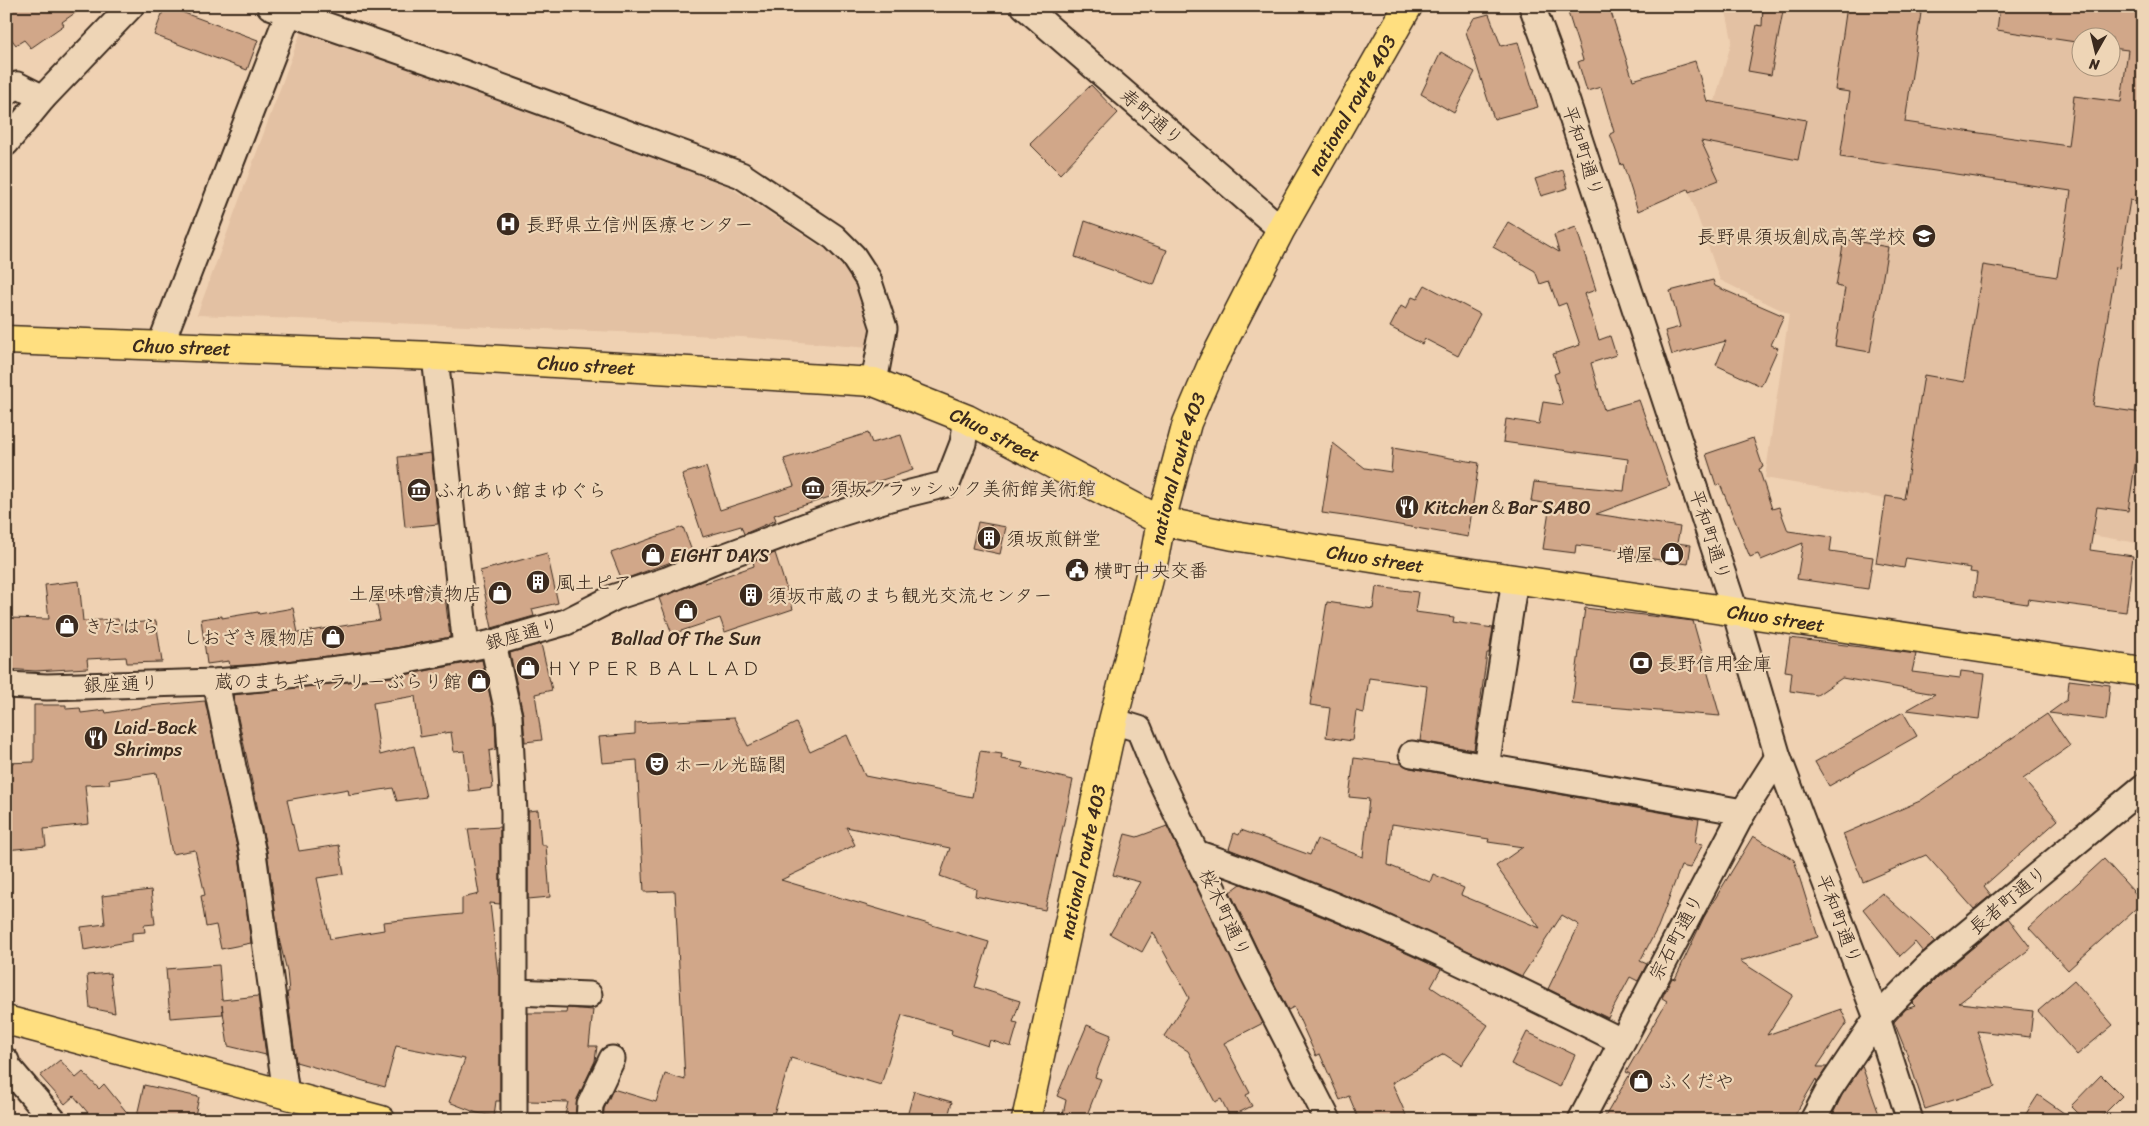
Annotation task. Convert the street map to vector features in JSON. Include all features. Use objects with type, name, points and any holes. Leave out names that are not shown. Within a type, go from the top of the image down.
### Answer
[{"type":"main road","name":"national route 403","points":[[1026,1120],[1113,721],[1154,559],[1161,521],[1187,423],[1213,362],[1281,229],[1408,6]]},
{"type":"main road","name":"Chuo street","points":[[6,340],[435,356],[874,382],[967,419],[1161,521],[1234,536],[2143,672]]},
{"type":"main road","points":[[6,1020],[381,1120]]},
{"type":"street","points":[[6,143],[43,98],[131,6]]},
{"type":"street","name":"寿町通り","points":[[1024,6],[1281,229]]},
{"type":"street","name":"平和町通り","points":[[1532,6],[1563,90],[1735,611],[1778,757],[1877,1018],[1910,1120]]},
{"type":"street","points":[[160,346],[280,9],[571,112],[741,175],[834,237],[853,256],[868,279],[884,328],[874,382]]},
{"type":"street","points":[[6,94],[17,85],[43,98]]},
{"type":"street","points":[[435,356],[466,648]]},
{"type":"street","name":"銀座通り","points":[[6,685],[47,687],[216,682],[397,662],[493,642],[566,622],[615,598],[668,580],[723,556],[838,514],[946,484],[963,443],[967,419]]},
{"type":"street","points":[[1486,767],[1515,579]]},
{"type":"street","points":[[493,642],[509,717],[514,812],[514,1120]]},
{"type":"street","points":[[216,682],[232,767],[253,853],[286,1094]]},
{"type":"street","name":"桜木町通り","points":[[1113,721],[1139,729],[1154,766],[1253,973],[1328,1120]]},
{"type":"street","points":[[1412,754],[1743,812]]},
{"type":"street","name":"宗石町通り","points":[[1580,1120],[1743,812],[1778,757]]},
{"type":"street","name":"長者町通り","points":[[1813,1120],[1830,1088],[1877,1018],[1927,967],[2143,787]]},
{"type":"street","points":[[1196,853],[1240,868],[1410,940],[1525,993],[1621,1041]]},
{"type":"street","points":[[515,992],[589,995]]},
{"type":"street","points":[[589,1120],[590,1105],[612,1059]]},
{"type":"street","points":[[6,1061],[8,1067],[53,1120]]},
{"type":"shaded area","name":"長野県須坂創成高等学校","points":[[1725,6],[2143,6],[2143,544],[1765,478],[1789,314],[1720,280],[1675,153],[1703,144],[1732,40]]},
{"type":"shaded area","name":"長野県立信州医療センター","points":[[302,29],[728,186],[844,262],[870,313],[875,330],[869,348],[742,337],[197,315]]},
{"type":"building","points":[[6,6],[85,6],[62,22],[64,25],[31,48],[24,40],[16,45],[6,32]]},
{"type":"building","points":[[165,6],[258,40],[247,70],[154,35]]},
{"type":"building","points":[[1566,6],[1609,6],[1633,80],[1695,61],[1707,101],[1806,120],[1798,160],[1701,141],[1719,180],[1689,192],[1688,189],[1638,211],[1623,164],[1621,165],[1610,134],[1614,132],[1601,87],[1587,91],[1578,62],[1583,60]]},
{"type":"building","points":[[1763,6],[1784,6],[1771,75],[1748,71],[1757,25],[1762,26]]},
{"type":"building","points":[[1847,6],[1922,6],[1905,122],[2068,146],[2074,96],[2121,102],[2128,50],[2122,49],[2122,28],[2072,28],[2072,41],[1997,30],[2000,6],[2143,6],[2143,202],[2130,200],[2119,268],[2116,267],[2093,406],[2143,413],[2128,511],[2097,507],[2090,550],[2133,556],[2126,612],[2028,599],[2027,604],[1974,596],[1977,573],[1970,572],[1971,568],[1906,558],[1904,568],[1876,563],[1886,496],[1904,499],[1924,375],[1964,382],[1983,265],[2057,277],[2071,191],[1840,157],[1850,92],[1835,90]]},
{"type":"building","points":[[1489,14],[1501,46],[1518,42],[1538,107],[1494,119],[1466,32],[1474,18]]},
{"type":"building","points":[[1441,52],[1475,72],[1454,113],[1421,94]]},
{"type":"building","points":[[1091,85],[1118,113],[1060,174],[1030,144]]},
{"type":"building","points":[[1563,170],[1568,188],[1541,196],[1535,179]]},
{"type":"building","points":[[1085,221],[1167,250],[1154,285],[1075,257]]},
{"type":"building","points":[[1508,222],[1559,252],[1554,235],[1576,227],[1596,290],[1584,294],[1599,340],[1610,336],[1616,355],[1591,363],[1604,410],[1639,400],[1670,486],[1596,514],[1680,527],[1677,543],[1691,545],[1688,564],[1633,556],[1633,552],[1576,545],[1575,553],[1543,549],[1550,504],[1531,501],[1534,482],[1624,491],[1628,459],[1503,442],[1506,419],[1539,424],[1543,402],[1563,405],[1554,374],[1559,372],[1553,354],[1580,345],[1566,303],[1558,306],[1549,281],[1540,284],[1535,271],[1493,247]]},
{"type":"building","points":[[1844,239],[1888,247],[1870,352],[1835,346],[1845,288],[1836,286]]},
{"type":"building","points":[[1713,280],[1715,286],[1784,316],[1771,345],[1778,348],[1761,386],[1716,365],[1726,341],[1672,355],[1665,331],[1680,327],[1670,291]]},
{"type":"building","points":[[1425,285],[1480,314],[1458,356],[1425,339],[1422,344],[1390,327],[1401,306],[1406,309],[1412,297],[1417,299]]},
{"type":"building","points":[[868,433],[872,443],[901,435],[913,470],[774,515],[776,520],[744,534],[741,526],[703,537],[682,474],[706,467],[720,510],[794,486],[784,459]]},
{"type":"building","points":[[1753,438],[1763,467],[1759,469],[1772,509],[1779,507],[1788,531],[1832,537],[1830,551],[1873,557],[1868,589],[1797,579],[1803,543],[1761,560],[1758,554],[1750,557],[1720,484],[1716,485],[1706,454]]},
{"type":"building","points":[[1333,443],[1365,468],[1391,472],[1393,448],[1479,463],[1468,537],[1322,513]]},
{"type":"building","name":"ふれあい館まゆぐら","points":[[431,453],[438,524],[405,527],[398,457]]},
{"type":"building","name":"須坂煎餅堂","points":[[978,522],[1006,527],[1000,554],[972,548]]},
{"type":"building","name":"EIGHT DAYS","points":[[683,527],[693,554],[622,580],[611,553]]},
{"type":"building","points":[[547,553],[558,603],[532,609],[534,616],[492,628],[480,571]]},
{"type":"building","name":"須坂市蔵のまち観光交流センター","points":[[775,553],[793,609],[725,632],[720,618],[672,634],[659,598],[704,580],[705,583],[754,566],[753,561]]},
{"type":"building","points":[[79,581],[83,621],[118,619],[119,624],[156,621],[162,662],[127,663],[126,657],[87,659],[88,668],[35,671],[6,669],[6,618],[49,619],[45,585]]},
{"type":"building","points":[[404,587],[405,594],[444,588],[450,637],[395,648],[261,664],[230,666],[229,661],[207,664],[201,619],[222,616],[222,618],[258,612],[259,614],[293,608],[298,633],[380,620],[375,595]]},
{"type":"building","points":[[1376,587],[1418,592],[1415,612],[1454,617],[1453,622],[1493,628],[1489,653],[1487,653],[1474,750],[1420,741],[1427,686],[1369,678],[1364,713],[1356,711],[1352,741],[1326,737],[1330,708],[1310,705],[1327,602],[1373,609]]},
{"type":"building","name":"長野信用金庫","points":[[1585,608],[1693,621],[1720,716],[1572,704]]},
{"type":"building","points":[[1790,638],[1916,654],[1912,672],[1960,678],[1961,671],[1985,674],[1979,719],[1907,710],[1935,694],[1842,678],[1817,695],[1790,691],[1792,672],[1785,671]]},
{"type":"building","name":"ＨＹＰＥＲ ＢＡＬＬＡＤ","points":[[541,644],[552,690],[535,694],[542,740],[525,742],[523,714],[510,653]]},
{"type":"building","points":[[482,660],[495,719],[496,749],[489,751],[493,788],[469,791],[464,751],[454,752],[451,732],[420,737],[415,696],[373,703],[380,755],[414,746],[426,797],[397,801],[393,788],[349,795],[348,789],[287,800],[299,851],[339,845],[344,874],[317,878],[330,939],[384,930],[383,922],[462,914],[462,898],[479,894],[468,829],[500,827],[500,904],[490,903],[498,975],[500,975],[500,1101],[496,1101],[494,1116],[477,1113],[449,1102],[465,1059],[396,1046],[385,1087],[296,1062],[287,992],[289,992],[287,971],[279,939],[267,851],[233,695],[399,676]]},
{"type":"building","points":[[2069,680],[2110,685],[2106,720],[2049,713],[2067,700]]},
{"type":"building","points":[[205,701],[239,856],[251,943],[221,949],[216,925],[206,927],[201,896],[205,895],[195,850],[172,854],[157,773],[109,780],[110,784],[85,785],[89,824],[44,829],[46,846],[6,850],[6,763],[34,762],[34,705],[66,705],[66,709],[80,708],[81,713],[105,710],[106,713],[149,706]]},
{"type":"building","points":[[1903,712],[1917,736],[1829,786],[1815,762]]},
{"type":"building","points":[[2047,714],[2070,746],[2023,779],[2058,820],[1984,886],[1991,895],[1974,909],[1926,855],[1863,882],[1843,834],[1920,801]]},
{"type":"building","points":[[734,718],[748,746],[796,723],[810,752],[847,735],[865,776],[972,797],[980,751],[1002,754],[1001,759],[1023,763],[1022,768],[1073,780],[1045,910],[975,896],[976,889],[940,876],[950,848],[846,827],[855,845],[781,880],[989,942],[975,987],[1020,1001],[1013,1022],[1018,1023],[1011,1047],[990,1040],[988,1046],[951,1034],[952,1030],[902,1015],[881,1085],[791,1058],[772,1120],[603,1120],[604,1109],[613,1089],[656,1102],[665,1074],[685,1080],[675,891],[644,892],[637,760],[602,763],[599,737],[635,734],[635,723]]},
{"type":"building","points":[[1354,758],[1402,764],[1410,768],[1699,819],[1695,843],[1703,844],[1690,868],[1681,866],[1658,927],[1640,961],[1647,964],[1638,981],[1630,977],[1608,1018],[1548,989],[1579,925],[1562,915],[1522,976],[1364,903],[1229,849],[1234,833],[1239,835],[1241,830],[1310,855],[1317,839],[1363,857],[1369,799],[1349,797]],"holes":[[[1392,824],[1489,839],[1488,842],[1523,847],[1496,866],[1540,928],[1461,895],[1464,888],[1433,874],[1430,882],[1388,865]]]},
{"type":"building","points":[[538,810],[541,845],[546,845],[550,897],[528,899],[528,811]]},
{"type":"building","points":[[1167,826],[1263,1023],[1224,1043],[1250,1093],[1246,1095],[1252,1106],[1230,1117],[1221,1099],[1215,1102],[1188,1051],[1164,1036],[1189,998],[1153,932],[1142,952],[1110,934],[1140,882],[1113,875],[1125,834],[1137,837]]},
{"type":"building","points":[[1753,836],[1794,860],[1818,937],[1740,961],[1793,995],[1767,1035],[1841,1009],[1847,1022],[1817,1067],[1827,1067],[1817,1082],[1816,1079],[1792,1120],[1603,1120],[1630,1074],[1626,1072],[1667,1001],[1662,998],[1672,978],[1675,979],[1704,917]]},
{"type":"building","points":[[2104,859],[2143,902],[2068,970],[2029,928]]},
{"type":"building","points":[[1241,884],[1353,929],[1441,969],[1431,987],[1488,1025],[1461,1065],[1444,1054],[1392,1083],[1406,1115],[1394,1120],[1359,1120],[1349,1096],[1340,1100],[1320,1054],[1316,1056],[1294,1007],[1288,1010],[1266,967],[1230,892]]},
{"type":"building","points":[[151,890],[155,924],[144,925],[145,932],[132,933],[132,941],[84,950],[81,927],[105,924],[102,896]]},
{"type":"building","points":[[1882,893],[1935,942],[1923,952],[1915,942],[1900,956],[1863,909]]},
{"type":"building","points":[[2008,918],[2031,948],[1959,1003],[2033,1011],[2030,1037],[1977,1031],[1995,1087],[1925,1109],[1907,1054],[1894,1022],[1906,1009],[1915,1006],[1912,1003],[1937,978]]},
{"type":"building","points":[[219,965],[222,1000],[258,996],[266,1055],[228,1046],[222,1005],[223,1014],[170,1018],[166,969]]},
{"type":"building","points":[[110,973],[115,1013],[90,1008],[87,975]]},
{"type":"building","points":[[2074,980],[2113,1025],[2077,1055],[2038,1011]]},
{"type":"building","points":[[567,1008],[593,1010],[589,1046],[597,1046],[595,1061],[577,1099],[575,1120],[564,1120],[568,1102],[528,1101],[528,1013],[566,1013]]},
{"type":"building","points":[[1087,1025],[1111,1035],[1095,1077],[1101,1079],[1085,1120],[1062,1120],[1066,1100],[1057,1096]]},
{"type":"building","points":[[1527,1032],[1575,1055],[1560,1087],[1511,1064]]},
{"type":"building","points":[[60,1060],[76,1078],[83,1072],[99,1089],[104,1084],[133,1120],[94,1120],[74,1096],[65,1104],[40,1076]]},
{"type":"building","points":[[1862,1066],[1881,1120],[1830,1120],[1842,1095]]},
{"type":"building","points":[[2101,1075],[2122,1096],[2098,1120],[2085,1120],[2071,1106]]},
{"type":"building","points":[[144,1085],[199,1097],[194,1120],[136,1120]]},
{"type":"building","points":[[914,1091],[952,1102],[947,1120],[906,1120]]},
{"type":"building","points":[[2038,1095],[2074,1120],[2022,1120]]},
{"type":"place","name":"長野県立信州医療センター","points":[[508,224]]},
{"type":"place","name":"長野県須坂創成高等学校","points":[[1924,236]]},
{"type":"place","name":"須坂クラッシック美術館美術館","points":[[813,488]]},
{"type":"place","name":"ふれあい館まゆぐら","points":[[419,490]]},
{"type":"place","name":"Kitchen＆Bar SABO","points":[[1407,507]]},
{"type":"place","name":"須坂煎餅堂","points":[[989,538]]},
{"type":"place","name":"増屋","points":[[1672,554]]},
{"type":"place","name":"EIGHT DAYS","points":[[653,555]]},
{"type":"place","name":"横町中央交番","points":[[1077,570]]},
{"type":"place","name":"風土ピア","points":[[538,582]]},
{"type":"place","name":"土屋味噌漬物店","points":[[500,593]]},
{"type":"place","name":"須坂市蔵のまち観光交流センター","points":[[751,595]]},
{"type":"place","name":"Ballad Of The Sun","points":[[686,611]]},
{"type":"place","name":"きたはら","points":[[67,626]]},
{"type":"place","name":"しおざき履物店","points":[[333,637]]},
{"type":"place","name":"長野信用金庫","points":[[1641,663]]},
{"type":"place","name":"ＨＹＰＥＲ ＢＡＬＬＡＤ","points":[[528,668]]},
{"type":"place","name":"蔵のまちギャラリーぶらり館","points":[[479,681]]},
{"type":"place","name":"Laid-Back Shrimps","points":[[96,738]]},
{"type":"place","name":"ホール光臨閣","points":[[657,764]]},
{"type":"place","name":"ふくだや","points":[[1641,1081]]}]
